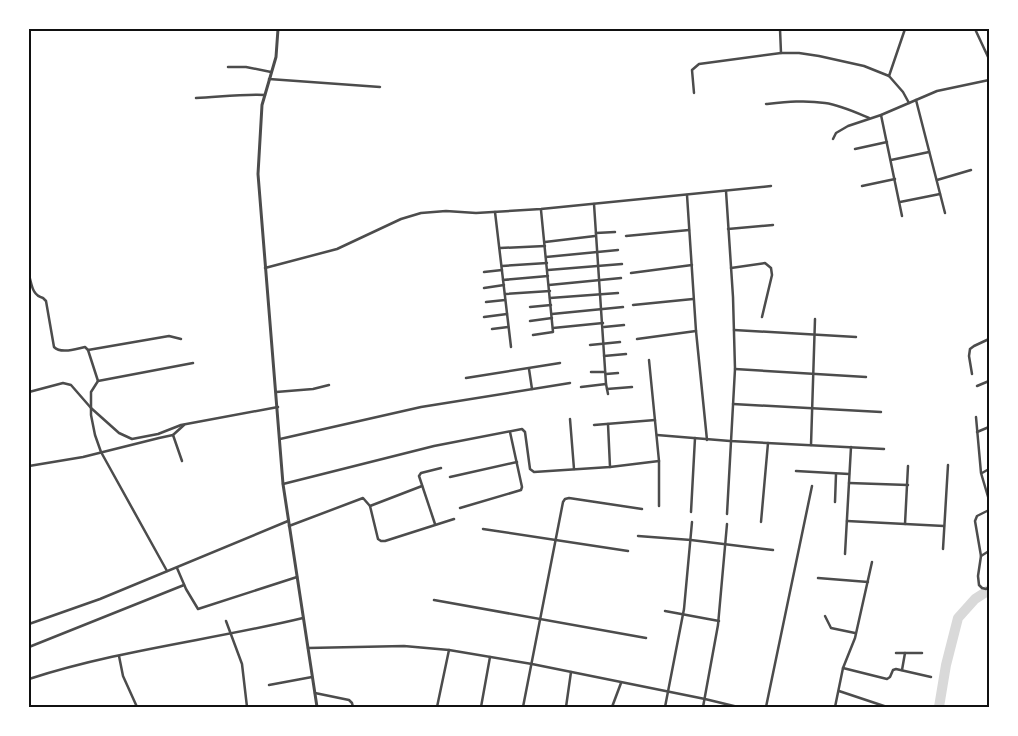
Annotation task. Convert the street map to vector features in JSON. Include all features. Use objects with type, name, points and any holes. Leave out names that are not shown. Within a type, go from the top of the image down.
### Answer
[{"type":"street","points":[[278,29],[276,57],[262,106],[258,174],[283,484],[317,707]]},
{"type":"street","points":[[780,29],[781,53]]},
{"type":"street","points":[[889,76],[905,29]]},
{"type":"street","points":[[975,29],[989,59]]},
{"type":"street","points":[[694,93],[692,70],[699,64],[781,53],[799,53],[849,62],[877,70],[889,76],[903,92],[909,103]]},
{"type":"street","points":[[228,68],[246,67],[272,72]]},
{"type":"street","points":[[270,79],[380,87]]},
{"type":"street","points":[[833,139],[840,130],[938,91],[989,80]]},
{"type":"street","points":[[196,98],[229,97],[238,94],[265,95]]},
{"type":"street","points":[[916,100],[945,213]]},
{"type":"street","points":[[766,104],[825,102],[870,118]]},
{"type":"street","points":[[881,115],[896,179],[902,216]]},
{"type":"street","points":[[855,149],[887,142]]},
{"type":"street","points":[[891,160],[929,152]]},
{"type":"street","points":[[936,180],[971,170]]},
{"type":"street","points":[[862,186],[896,179]]},
{"type":"street","points":[[265,268],[337,249],[401,219],[421,213],[446,211],[476,213],[541,209],[771,186]]},
{"type":"street","points":[[726,191],[735,369],[727,514]]},
{"type":"street","points":[[899,202],[940,194]]},
{"type":"street","points":[[687,195],[696,331],[707,440]]},
{"type":"street","points":[[594,204],[608,394]]},
{"type":"street","points":[[533,335],[553,332],[541,209]]},
{"type":"street","points":[[496,212],[511,347]]},
{"type":"street","points":[[728,229],[773,225]]},
{"type":"street","points":[[626,236],[690,230]]},
{"type":"street","points":[[500,248],[545,244],[615,232]]},
{"type":"street","points":[[546,257],[618,250]]},
{"type":"street","points":[[502,266],[547,263]]},
{"type":"street","points":[[731,268],[765,263],[771,268],[772,275],[762,317]]},
{"type":"street","points":[[548,270],[622,264]]},
{"type":"street","points":[[631,273],[692,265]]},
{"type":"street","points":[[484,272],[502,270]]},
{"type":"street","points":[[29,275],[34,293],[46,301],[54,347],[57,350],[85,347],[88,350],[170,336],[181,339]]},
{"type":"street","points":[[503,280],[548,276]]},
{"type":"street","points":[[549,285],[621,278]]},
{"type":"street","points":[[484,288],[504,286]]},
{"type":"street","points":[[505,294],[550,291]]},
{"type":"street","points":[[550,298],[618,293]]},
{"type":"street","points":[[633,305],[694,299]]},
{"type":"street","points":[[486,302],[505,300]]},
{"type":"street","points":[[530,307],[551,305]]},
{"type":"street","points":[[552,314],[623,308]]},
{"type":"street","points":[[484,317],[507,314]]},
{"type":"street","points":[[530,320],[552,318]]},
{"type":"street","points":[[812,445],[815,320]]},
{"type":"street","points":[[553,328],[624,325]]},
{"type":"street","points":[[492,329],[508,327]]},
{"type":"street","points":[[734,330],[856,337]]},
{"type":"street","points":[[637,339],[696,331]]},
{"type":"street","points":[[972,374],[969,356],[970,349],[989,339]]},
{"type":"street","points":[[590,345],[620,342]]},
{"type":"street","points":[[88,350],[98,381]]},
{"type":"street","points":[[604,356],[626,354]]},
{"type":"street","points":[[649,360],[659,461],[659,506]]},
{"type":"street","points":[[167,572],[101,452],[92,427],[91,392],[98,381],[193,362]]},
{"type":"street","points":[[466,378],[560,364]]},
{"type":"street","points":[[529,369],[532,389]]},
{"type":"street","points":[[735,369],[866,377]]},
{"type":"street","points":[[591,372],[618,372]]},
{"type":"street","points":[[977,386],[989,380]]},
{"type":"street","points":[[29,392],[63,383],[71,385],[91,408],[119,433],[132,439],[158,434],[185,424],[278,407]]},
{"type":"street","points":[[280,438],[421,407],[570,383]]},
{"type":"street","points":[[581,387],[606,384]]},
{"type":"street","points":[[276,392],[313,389],[329,385]]},
{"type":"street","points":[[607,389],[632,387]]},
{"type":"street","points":[[732,404],[881,412]]},
{"type":"street","points":[[976,416],[981,473],[989,500]]},
{"type":"street","points":[[570,419],[574,469]]},
{"type":"street","points":[[594,425],[655,420]]},
{"type":"street","points":[[29,466],[101,452],[173,434],[185,424]]},
{"type":"street","points":[[608,424],[610,467]]},
{"type":"street","points":[[977,432],[989,427]]},
{"type":"street","points":[[283,484],[434,446],[522,429],[525,432],[530,468],[534,472],[610,467],[659,461]]},
{"type":"street","points":[[460,508],[521,490],[522,487],[510,432]]},
{"type":"street","points":[[173,434],[182,461]]},
{"type":"street","points":[[657,435],[707,440],[884,448]]},
{"type":"street","points":[[692,512],[695,438]]},
{"type":"street","points":[[761,522],[768,443]]},
{"type":"street","points":[[845,554],[851,447]]},
{"type":"street","points":[[450,477],[517,462]]},
{"type":"street","points":[[943,549],[948,465]]},
{"type":"street","points":[[905,524],[908,466]]},
{"type":"street","points":[[435,524],[419,476],[421,473],[441,468]]},
{"type":"street","points":[[981,473],[989,469]]},
{"type":"street","points":[[796,471],[850,474]]},
{"type":"street","points":[[835,502],[836,473]]},
{"type":"street","points":[[849,483],[908,486]]},
{"type":"street","points":[[370,506],[422,486]]},
{"type":"street","points":[[766,707],[812,486]]},
{"type":"street","points":[[289,526],[363,498],[370,506],[378,539],[381,542],[454,518]]},
{"type":"street","points":[[523,707],[563,502],[569,498],[642,509]]},
{"type":"street","points":[[989,510],[975,519],[980,556],[979,585],[986,589],[989,587]]},
{"type":"street","points":[[29,624],[100,599],[288,521]]},
{"type":"street","points":[[847,521],[944,526]]},
{"type":"street","points":[[665,707],[683,614],[692,522]]},
{"type":"street","points":[[703,707],[719,621],[728,524]]},
{"type":"street","points":[[482,529],[628,551]]},
{"type":"street","points":[[638,536],[773,550]]},
{"type":"street","points":[[980,556],[989,551]]},
{"type":"street","points":[[835,707],[843,668],[856,633],[872,562]]},
{"type":"street","points":[[177,568],[184,585],[198,609],[297,577]]},
{"type":"street","points":[[818,578],[868,582]]},
{"type":"street","points":[[29,647],[184,585]]},
{"type":"street","points":[[434,600],[646,638]]},
{"type":"street","points":[[665,611],[719,621]]},
{"type":"street","points":[[825,616],[831,628],[856,633]]},
{"type":"street","points":[[29,679],[68,666],[303,618]]},
{"type":"street","points":[[226,621],[242,664],[247,707]]},
{"type":"street","points":[[308,648],[404,646],[449,650],[532,664],[738,707]]},
{"type":"street","points":[[437,707],[449,650]]},
{"type":"street","points":[[896,653],[922,653]]},
{"type":"street","points":[[902,670],[905,653]]},
{"type":"street","points":[[119,656],[126,684],[137,707]]},
{"type":"street","points":[[481,707],[490,657]]},
{"type":"street","points":[[843,668],[887,679],[894,669],[931,677]]},
{"type":"street","points":[[566,707],[571,672]]},
{"type":"street","points":[[269,685],[312,677]]},
{"type":"street","points":[[612,707],[621,683]]},
{"type":"street","points":[[838,691],[887,707]]},
{"type":"street","points":[[315,693],[349,700],[353,707]]},
{"type":"waterway","points":[[939,707],[946,665],[958,618],[975,599],[989,590]]}]
